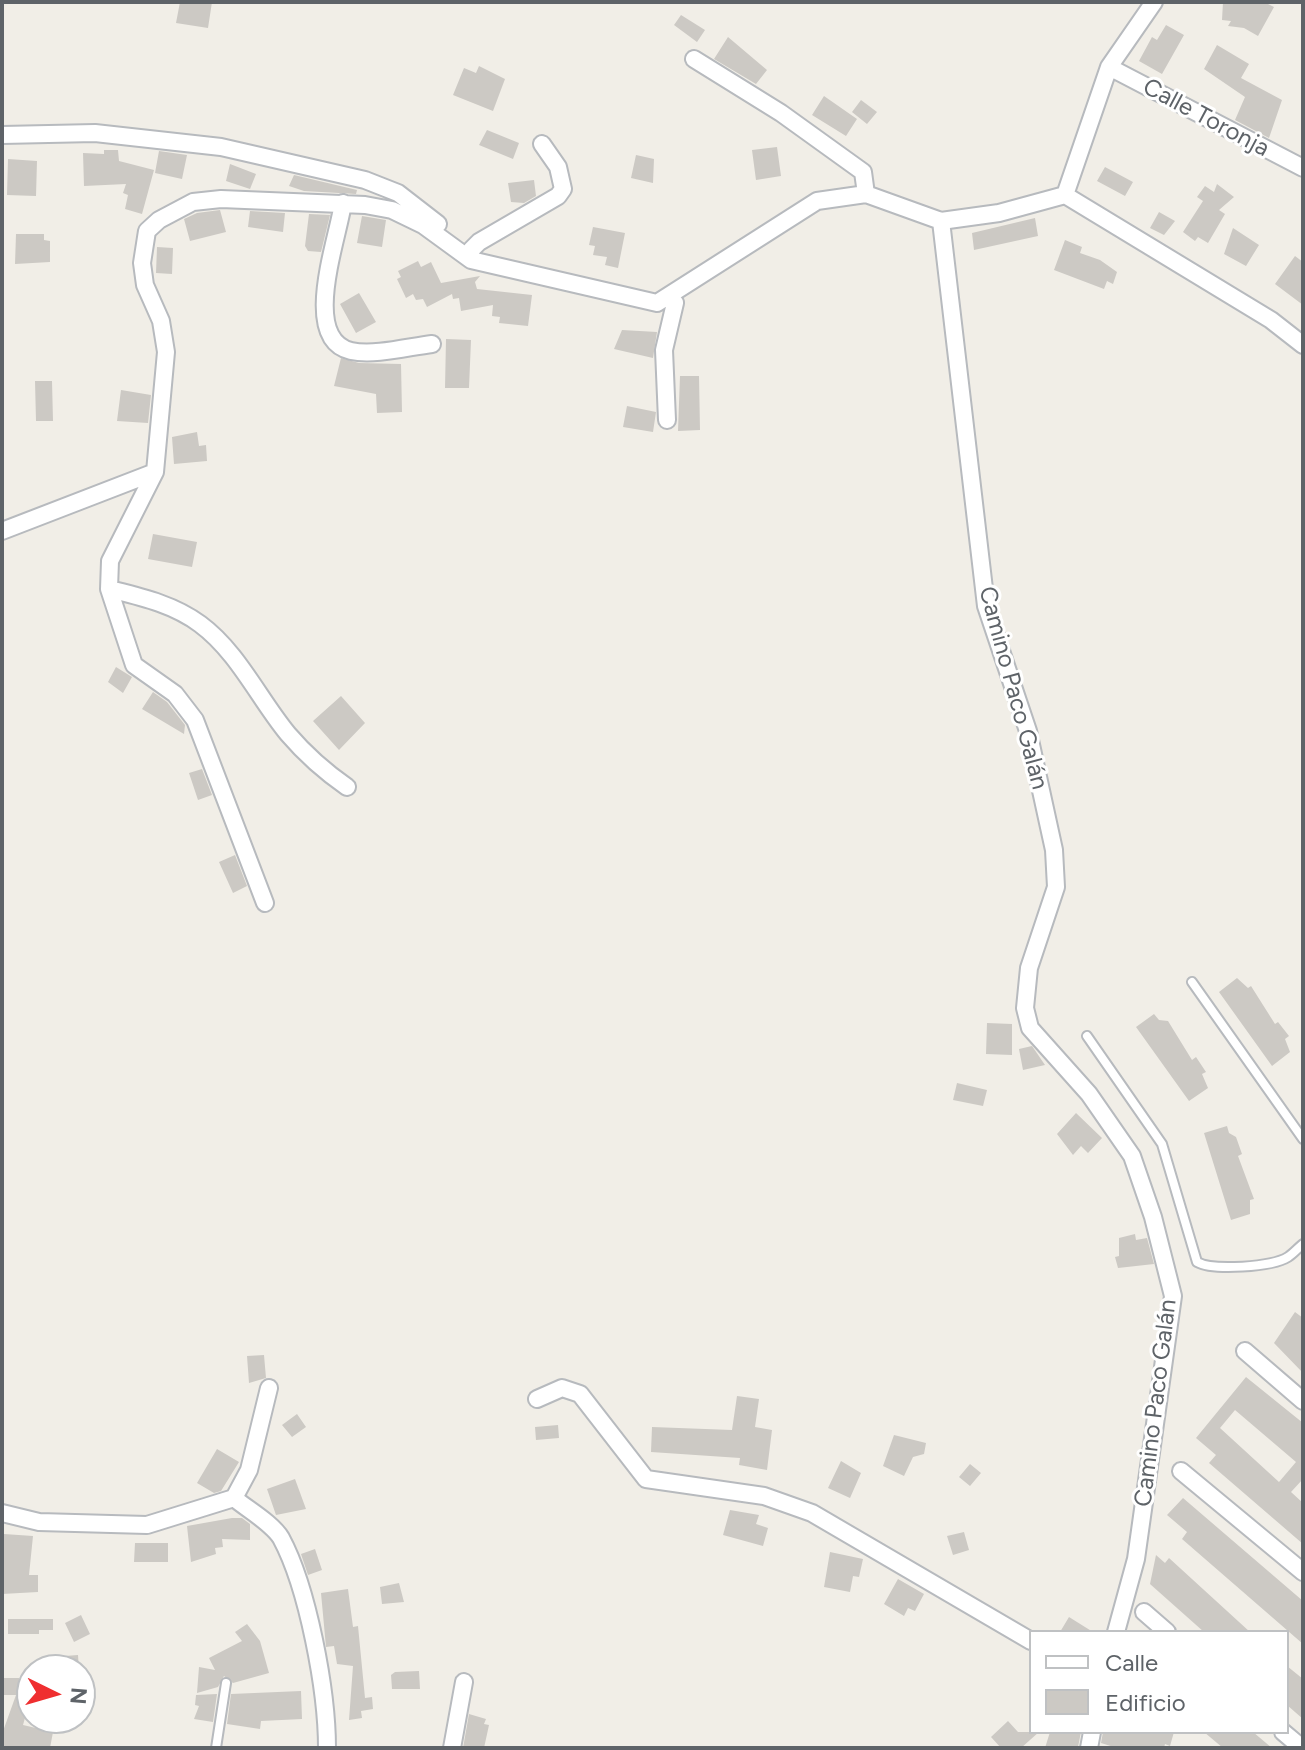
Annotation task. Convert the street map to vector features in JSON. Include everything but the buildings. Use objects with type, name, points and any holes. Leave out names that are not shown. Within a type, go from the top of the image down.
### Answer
[{"type":"street","points":[[1065,195],[1109,67],[1154,2]]},
{"type":"street","points":[[694,59],[781,113],[863,172],[866,194]]},
{"type":"street","name":"Calle Toronja","points":[[1109,67],[1303,168]]},
{"type":"street","points":[[2,135],[130,135],[221,147],[322,168],[398,193],[455,237],[464,256]]},
{"type":"street","points":[[464,256],[479,242],[558,196],[563,189],[558,167],[542,144]]},
{"type":"street","points":[[265,903],[195,720],[175,694],[134,665],[109,589],[110,561],[155,472],[166,352],[161,321],[145,285],[142,263],[147,231],[159,220],[193,202],[221,199],[343,203],[392,210],[423,225],[464,256],[657,303],[817,201],[866,194],[941,221],[999,213],[1065,195],[1271,320],[1303,345]]},
{"type":"street","points":[[343,203],[327,282],[326,331],[335,345],[353,352],[432,344]]},
{"type":"street","name":"Camino Paco Galán","points":[[941,221],[986,606],[1028,731],[1054,850],[1056,887],[1029,968],[1025,1008],[1030,1028],[1089,1094],[1132,1156],[1153,1217],[1173,1296],[1136,1559],[1117,1630]]},
{"type":"street","points":[[667,297],[675,303],[664,350],[667,420]]},
{"type":"street","points":[[2,531],[155,472]]},
{"type":"street","points":[[109,589],[155,600],[201,625],[244,671],[287,733],[319,768],[347,787]]},
{"type":"street","points":[[1245,1351],[1303,1401]]},
{"type":"street","points":[[2,1513],[39,1522],[147,1525],[234,1498],[249,1470],[269,1388]]},
{"type":"street","points":[[537,1399],[562,1388],[580,1394],[646,1479],[764,1496],[812,1513],[1029,1640]]},
{"type":"street","points":[[1181,1471],[1303,1572]]},
{"type":"street","points":[[234,1498],[279,1535],[302,1592],[327,1715],[327,1748]]},
{"type":"street","points":[[1144,1612],[1165,1630]]},
{"type":"street","points":[[452,1748],[464,1682]]},
{"type":"street","points":[[1285,1734],[1302,1748]]},
{"type":"lane","points":[[1192,982],[1303,1139]]},
{"type":"lane","points":[[1087,1036],[1162,1144],[1197,1262],[1218,1268],[1270,1263],[1287,1258],[1303,1244]]},
{"type":"lane","points":[[216,1748],[226,1683]]}]
